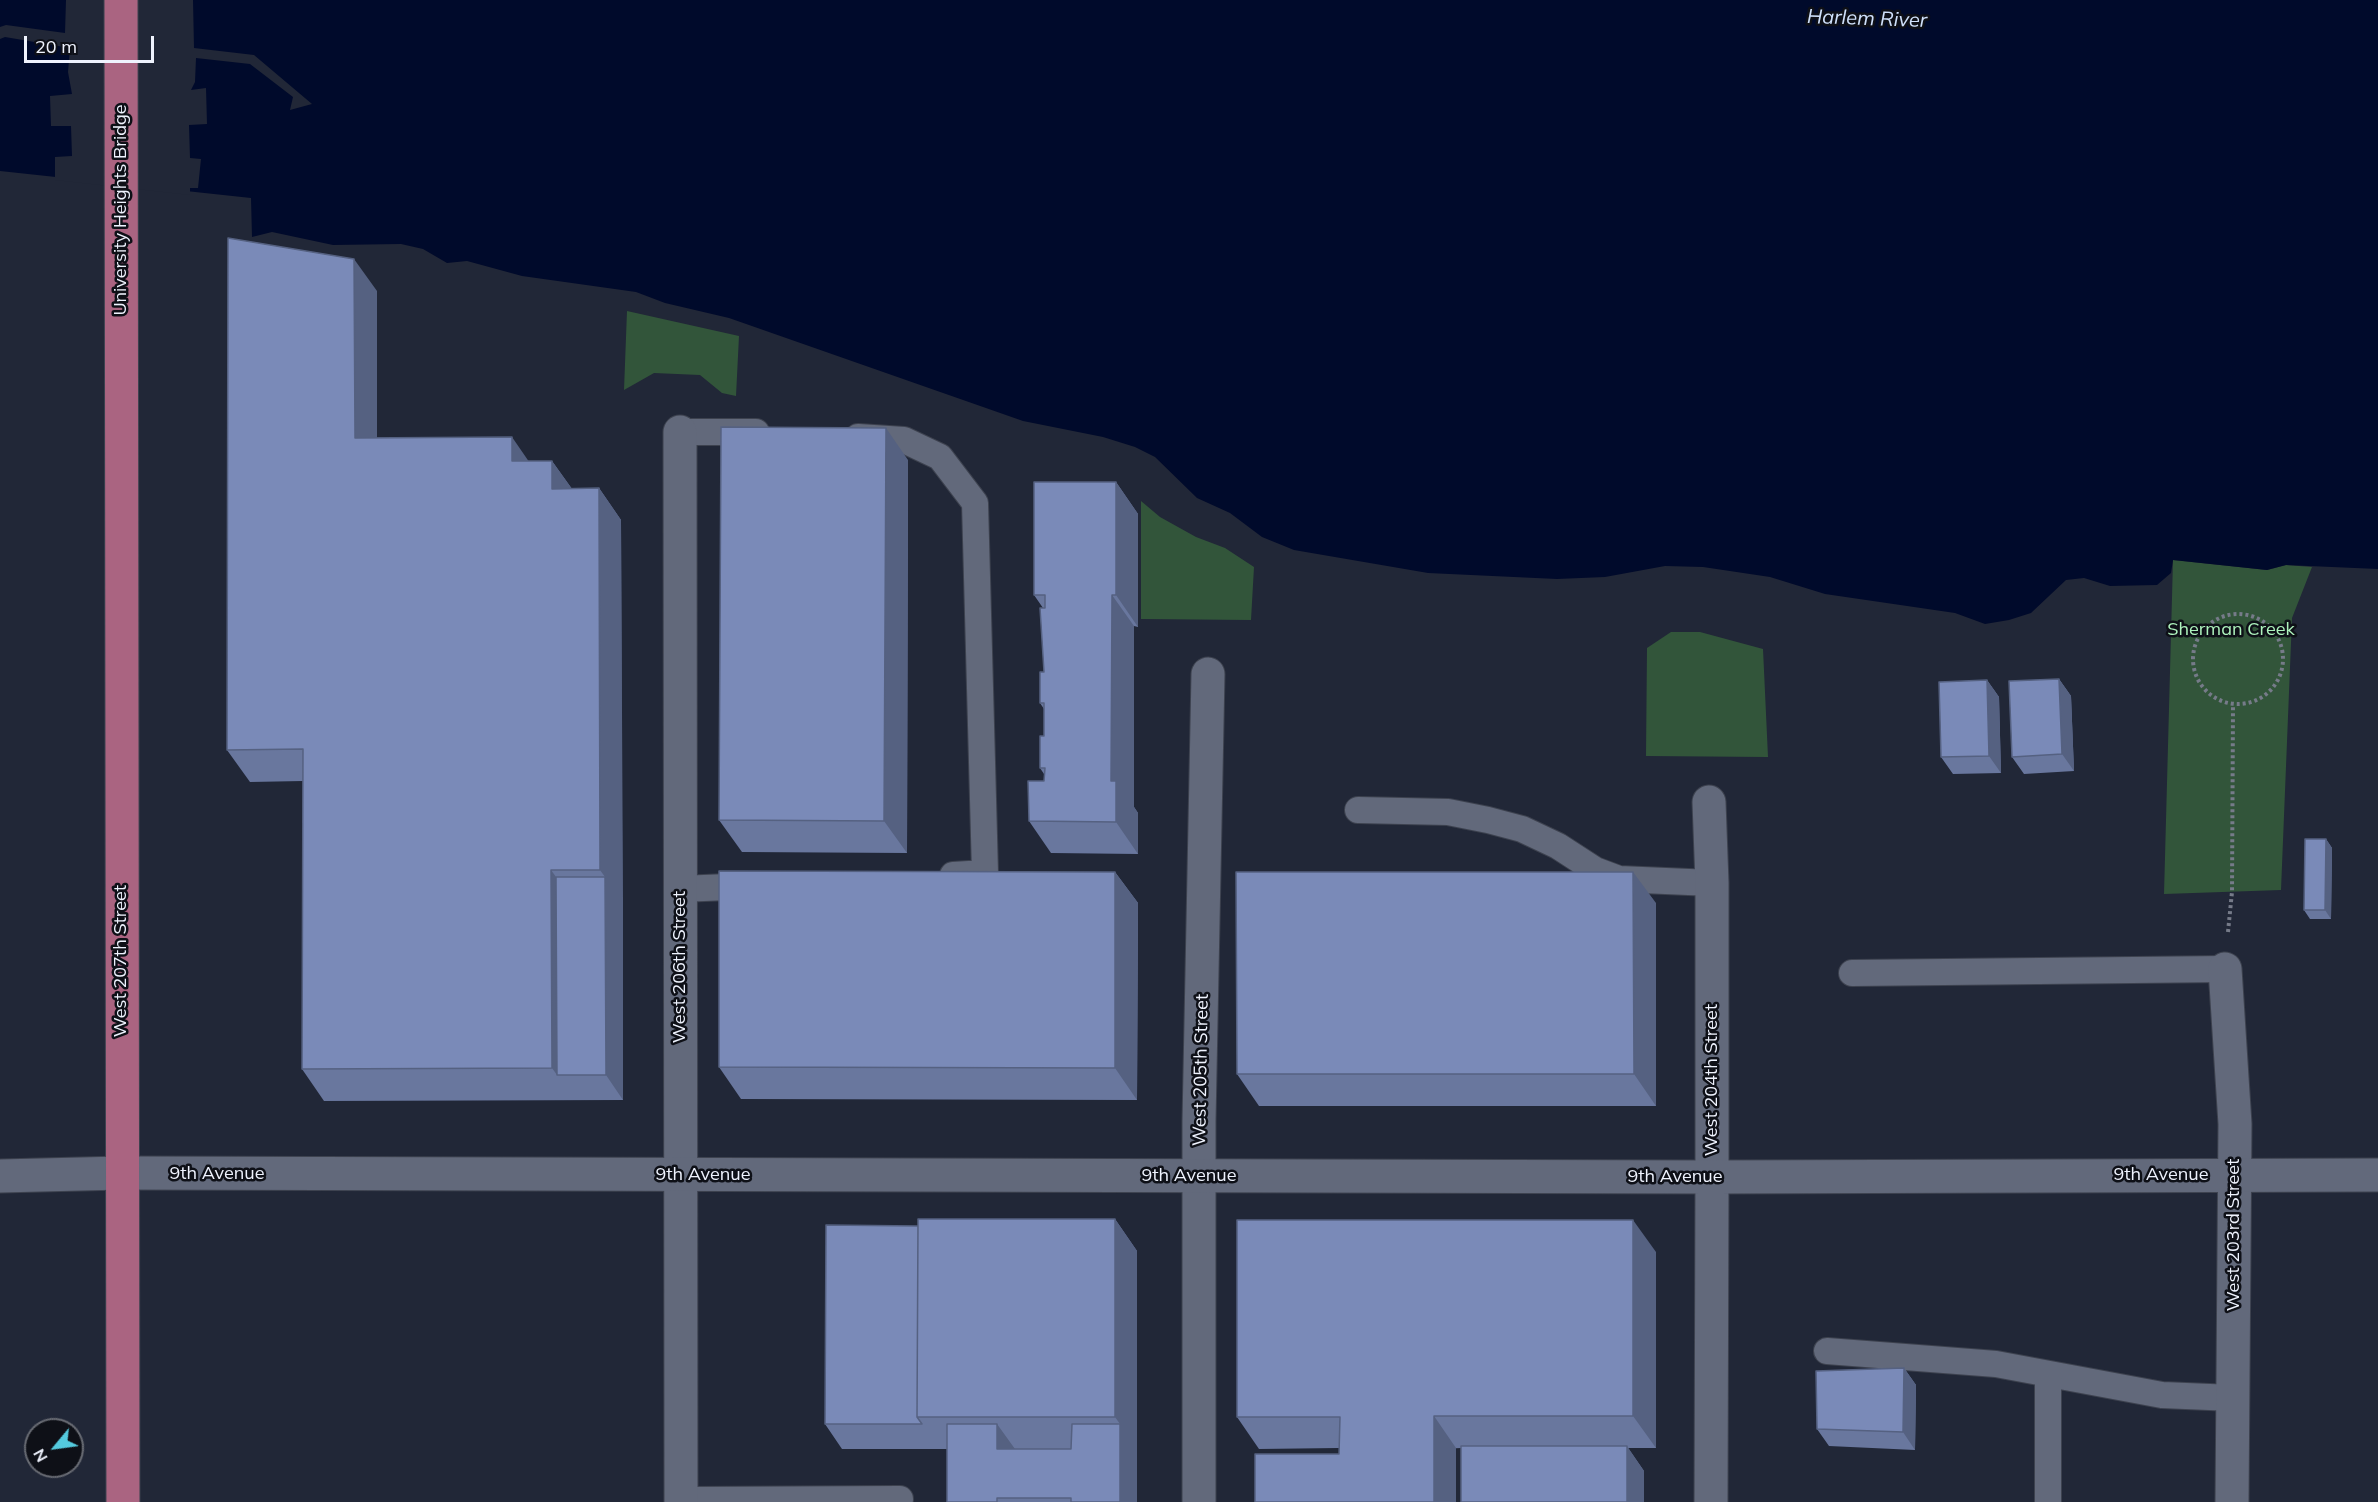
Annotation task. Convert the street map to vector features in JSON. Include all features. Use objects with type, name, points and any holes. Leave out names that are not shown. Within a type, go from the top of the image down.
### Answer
[{"type":"main road","name":"University Heights Bridge","points":[[121,0],[121,419]]},
{"type":"main road","name":"West 207th Street","points":[[121,419],[123,1502]]},
{"type":"street","name":"West 206th Street","points":[[680,432],[681,1501]]},
{"type":"street","name":"West 205th Street","points":[[1199,1502],[1199,1176],[1208,674]]},
{"type":"street","name":"West 204th Street","points":[[1709,802],[1712,883],[1711,1502]]},
{"type":"street","name":"West 203rd Street","points":[[2225,969],[2234,1104],[2235,1175],[2232,1502]]},
{"type":"street","name":"9th Avenue","points":[[0,1176],[122,1173],[1712,1177],[2378,1175]]},
{"type":"lane","points":[[680,432],[785,432]]},
{"type":"lane","points":[[833,435],[904,440],[940,458],[975,503],[985,873],[927,876]]},
{"type":"lane","points":[[1358,810],[1448,812],[1488,820],[1531,833],[1558,846],[1595,870],[1619,879],[1712,883]]},
{"type":"lane","points":[[680,889],[776,884]]},
{"type":"lane","points":[[1852,973],[2225,969]]},
{"type":"lane","points":[[1827,1351],[1996,1364],[2162,1395],[2233,1398]]},
{"type":"lane","points":[[2048,1375],[2048,1502]]},
{"type":"lane","points":[[681,1501],[900,1499]]},
{"type":"path","points":[[2236,613],[2255,616],[2273,630],[2284,652],[2281,676],[2268,694],[2249,703],[2233,705],[2222,702],[2206,691],[2196,677],[2193,661],[2194,647],[2201,633],[2211,622],[2236,613]]},
{"type":"path","points":[[2225,969],[2232,892],[2233,705]]},
{"type":"green space","points":[[627,311],[739,336],[736,396],[722,393],[700,375],[654,373],[624,390]]},
{"type":"green space","points":[[1141,501],[1160,517],[1196,537],[1225,548],[1254,567],[1251,620],[1141,619]]},
{"type":"green space","name":"Sherman Creek","points":[[2173,560],[2267,570],[2286,565],[2312,567],[2292,618],[2281,890],[2164,894]]},
{"type":"green space","points":[[1671,632],[1700,632],[1763,649],[1768,757],[1646,756],[1647,648]]},
{"type":"water","name":"Harlem River","points":[[0,0],[2378,0],[2378,569],[2286,565],[2267,570],[2173,560],[2171,573],[2157,585],[2110,586],[2084,578],[2066,580],[2031,613],[1985,624],[1955,613],[1825,594],[1770,577],[1703,567],[1665,566],[1605,577],[1557,579],[1428,573],[1294,550],[1262,537],[1230,513],[1197,498],[1155,457],[1135,447],[1103,437],[1023,421],[729,318],[665,303],[636,292],[522,276],[467,261],[447,263],[423,249],[401,244],[333,245],[272,232],[252,237],[251,198],[0,171]]},
{"type":"pier","points":[[66,0],[193,0],[194,48],[254,55],[312,104],[290,110],[293,97],[250,64],[196,58],[195,82],[191,90],[206,88],[207,124],[189,125],[190,158],[201,159],[198,188],[190,188],[190,195],[55,180],[55,157],[72,156],[71,126],[51,126],[50,96],[72,94],[68,72],[70,48],[5,37],[0,39],[0,27],[6,25],[65,33]]},
{"type":"building","points":[[228,238],[354,259],[355,438],[512,437],[512,461],[552,461],[552,489],[599,488],[600,870],[551,870],[552,1068],[302,1069],[303,749],[227,750]]},
{"type":"building","points":[[721,427],[886,428],[884,821],[719,820]]},
{"type":"building","points":[[1034,482],[1116,482],[1116,595],[1112,595],[1111,781],[1116,781],[1116,822],[1029,821],[1028,781],[1044,781],[1045,768],[1040,768],[1040,736],[1044,736],[1044,703],[1040,703],[1040,672],[1044,672],[1040,608],[1045,608],[1045,595],[1034,595]]},
{"type":"building","points":[[2059,679],[2062,754],[2012,757],[2009,681]]},
{"type":"building","points":[[1987,680],[1989,756],[1941,757],[1939,682]]},
{"type":"building","points":[[2305,839],[2326,839],[2325,910],[2304,910]]},
{"type":"building","points":[[719,871],[1115,872],[1115,1068],[719,1067]]},
{"type":"building","points":[[1236,872],[1633,872],[1634,1074],[1237,1074]]},
{"type":"building","points":[[556,877],[605,877],[606,1075],[557,1075]]},
{"type":"building","points":[[918,1219],[1115,1219],[1115,1417],[917,1417]]},
{"type":"building","points":[[1237,1220],[1633,1220],[1633,1416],[1434,1416],[1434,1502],[1255,1502],[1255,1454],[1339,1454],[1340,1417],[1237,1417]]},
{"type":"building","points":[[826,1225],[918,1226],[917,1417],[922,1424],[825,1424]]},
{"type":"building","points":[[1904,1368],[1903,1432],[1817,1429],[1816,1371]]},
{"type":"building","points":[[947,1424],[997,1424],[997,1449],[1071,1449],[1072,1424],[1120,1424],[1120,1502],[1071,1502],[1071,1498],[997,1498],[997,1502],[947,1502]]},
{"type":"building","points":[[1461,1446],[1627,1446],[1627,1502],[1461,1502]]}]
